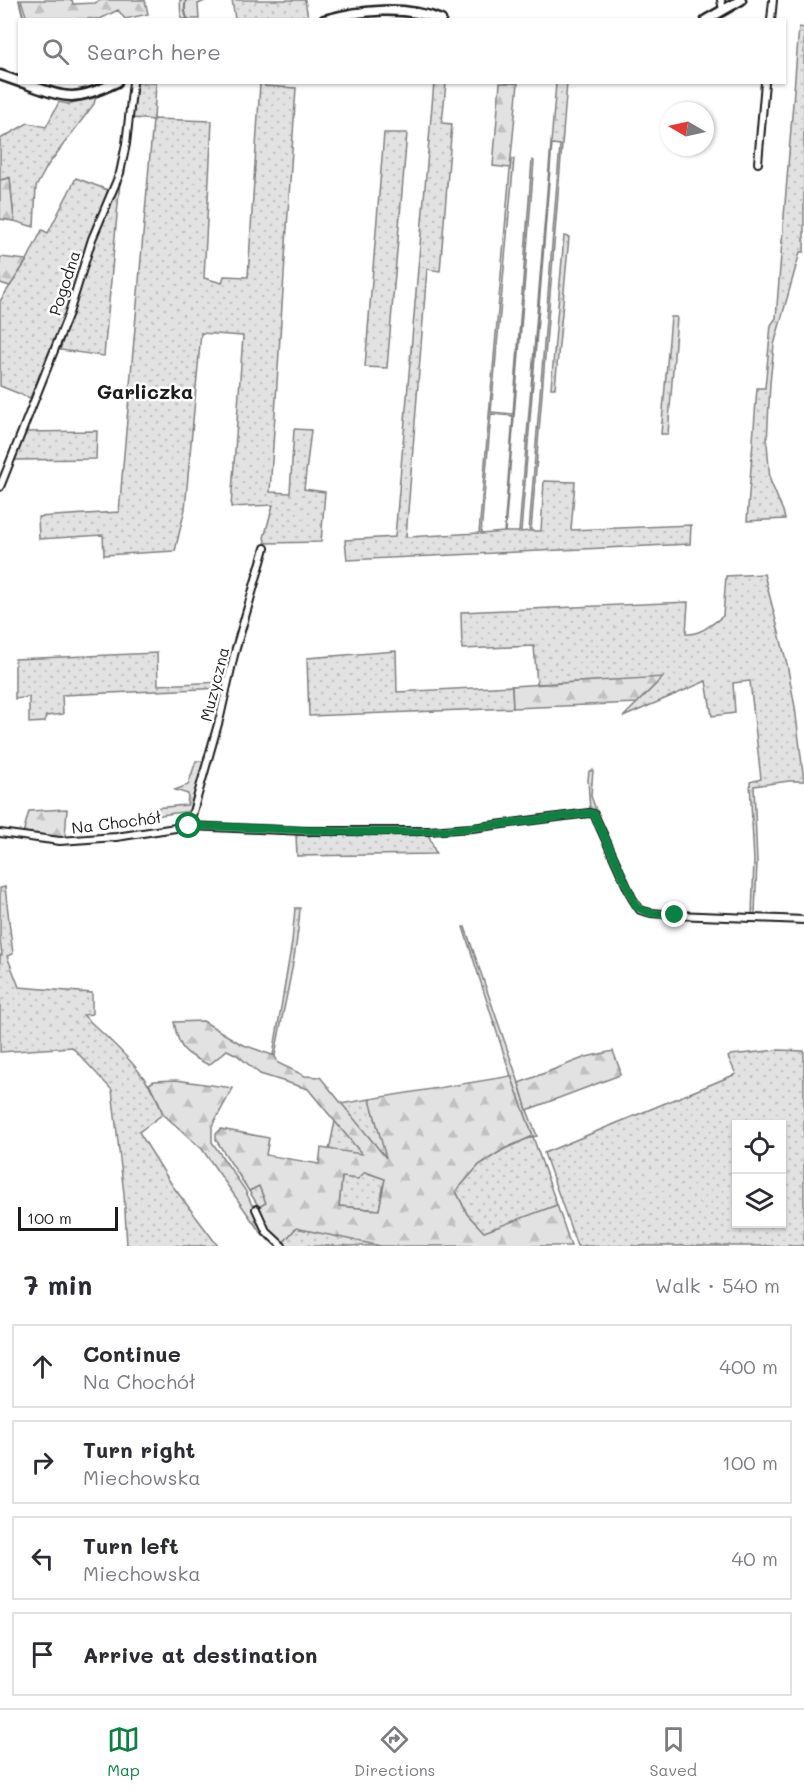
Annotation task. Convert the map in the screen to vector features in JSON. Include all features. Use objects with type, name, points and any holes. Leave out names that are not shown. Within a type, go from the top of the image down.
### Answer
[{"type":"street","points":[[721,0],[723,10]]},
{"type":"street","points":[[709,18],[741,0]]},
{"type":"street","points":[[771,18],[773,0]]},
{"type":"street","points":[[332,18],[348,14],[396,10],[421,13],[435,18]]},
{"type":"street","points":[[0,75],[18,81]]},
{"type":"street","points":[[27,84],[71,97],[86,96],[113,84]]},
{"type":"street","name":"Pogodna","points":[[0,487],[69,313],[92,239],[124,161],[133,84]]},
{"type":"street","points":[[758,164],[765,84]]},
{"type":"street","name":"Muzyczna","points":[[189,826],[265,548]]},
{"type":"street","name":"Na Chochół","points":[[0,832],[47,840],[73,841],[189,826],[305,831],[428,831],[472,828],[589,813],[594,814],[632,898],[640,910],[675,915],[804,920]]},
{"type":"street","points":[[256,1209],[266,1231],[282,1246]]},
{"type":"green space","points":[[21,0],[72,0],[73,4],[95,3],[101,0],[145,0],[148,14],[124,18],[118,10],[102,18],[27,18]]},
{"type":"green space","points":[[180,0],[207,0],[198,4],[199,18],[181,18]]},
{"type":"green space","points":[[232,0],[305,0],[308,17],[305,18],[235,18]]},
{"type":"green space","points":[[799,27],[804,28],[804,252],[800,252],[774,345],[767,443],[770,480],[785,519],[747,521],[757,388],[765,388],[771,325],[776,318]]},
{"type":"green space","points":[[136,84],[156,84],[154,119],[212,121],[204,278],[222,283],[224,276],[248,277],[260,84],[296,88],[270,492],[290,493],[294,429],[311,430],[304,489],[325,492],[321,542],[266,543],[264,538],[273,505],[231,507],[243,336],[201,333],[185,509],[175,551],[104,555],[103,535],[39,539],[38,517],[119,512],[153,120],[133,118]]},
{"type":"green space","points":[[434,84],[446,84],[442,123],[452,124],[440,271],[427,269],[406,537],[479,533],[511,158],[514,159],[491,412],[513,414],[532,160],[534,161],[505,532],[519,532],[556,84],[567,84],[531,531],[541,531],[544,481],[575,482],[571,530],[691,525],[690,544],[347,560],[345,540],[395,537]],"holes":[[[552,144],[560,145],[529,531],[521,532]],[[491,414],[513,416],[504,532],[481,534]]]},
{"type":"green space","points":[[500,84],[518,84],[510,168],[493,166]]},
{"type":"green space","points":[[96,96],[94,104],[48,165],[36,187],[34,227],[14,221],[10,178],[0,180],[0,139],[28,123],[46,127],[59,102],[68,104]]},
{"type":"green space","points":[[384,133],[407,133],[387,368],[365,367]]},
{"type":"green space","points":[[10,178],[14,221],[0,219],[0,180]]},
{"type":"green space","points":[[76,178],[108,190],[86,246],[69,304],[30,398],[0,386],[0,301],[27,260],[42,230],[48,233]]},
{"type":"green space","points":[[120,182],[104,356],[60,350],[95,240]]},
{"type":"green space","points":[[564,236],[569,237],[555,388],[551,388]]},
{"type":"green space","points":[[0,257],[27,260],[10,286],[0,283]]},
{"type":"green space","points":[[671,317],[677,317],[668,434],[661,434]]},
{"type":"green space","points":[[97,431],[96,459],[13,460],[25,432]]},
{"type":"green space","points":[[764,574],[787,664],[804,781],[754,786],[757,862],[755,914],[752,915],[754,861],[750,782],[761,779],[750,681],[733,683],[735,713],[712,716],[706,681],[623,717],[662,678],[537,684],[534,646],[462,649],[461,612],[688,602],[686,634],[691,634],[706,628],[723,616],[726,576]]},
{"type":"green space","points":[[396,651],[397,692],[512,686],[513,708],[309,716],[307,658]]},
{"type":"green space","points":[[157,653],[158,685],[224,682],[224,688],[62,695],[63,714],[46,716],[45,722],[29,723],[29,697],[15,699],[15,659]]},
{"type":"green space","points":[[663,677],[637,703],[513,708],[512,686]]},
{"type":"green space","points":[[196,761],[205,761],[190,811],[154,816],[154,808],[187,805],[188,794],[175,790],[188,785]]},
{"type":"green space","points":[[593,770],[591,796],[596,810],[590,811],[588,780],[589,771]]},
{"type":"green space","points":[[67,809],[65,838],[23,833],[29,811]]},
{"type":"green space","points":[[428,833],[436,854],[297,856],[296,835]]},
{"type":"green space","points":[[5,887],[13,954],[7,956],[19,987],[92,993],[92,1014],[83,1015],[140,1072],[157,1099],[163,1114],[139,1132],[172,1185],[218,1246],[127,1246],[124,1194],[112,1090],[72,1047],[0,1052],[0,955],[2,955],[0,888]]},
{"type":"green space","points":[[295,908],[300,908],[296,945],[275,1056],[273,1055],[292,942]]},
{"type":"green space","points":[[463,927],[465,927],[537,1136],[533,1137],[557,1205],[484,1233],[467,1214],[456,1191],[479,1165],[504,1149],[533,1136],[511,1076]]},
{"type":"green space","points":[[203,1021],[241,1044],[275,1056],[278,1063],[305,1076],[320,1077],[386,1158],[370,1099],[511,1076],[533,1136],[504,1149],[479,1165],[456,1191],[467,1214],[484,1232],[557,1205],[571,1246],[381,1246],[296,1228],[282,1244],[269,1230],[259,1207],[266,1203],[259,1186],[249,1191],[216,1140],[216,1134],[221,1129],[269,1138],[266,1155],[319,1164],[321,1148],[362,1154],[308,1089],[260,1074],[237,1055],[227,1050],[209,1065],[201,1061],[184,1050],[178,1039],[174,1022]],"holes":[[[365,1172],[385,1179],[379,1210],[339,1206],[342,1177],[358,1179]]]},
{"type":"green space","points":[[778,1050],[804,1051],[804,1246],[577,1246],[544,1153],[736,1074],[728,1057]]},
{"type":"green space","points":[[613,1051],[620,1075],[527,1110],[519,1083],[586,1057]]},
{"type":"green space","points":[[176,1080],[233,1088],[212,1126],[212,1142],[245,1190],[269,1241],[258,1229],[202,1149],[163,1114],[149,1084],[154,1081]]},
{"type":"green space","points":[[370,1099],[387,1159],[340,1104]]},
{"type":"green space","points":[[335,1121],[363,1155],[329,1150]]},
{"type":"green space","points":[[365,1172],[385,1179],[379,1210],[339,1206],[342,1177]]},
{"type":"green space","points":[[259,1186],[266,1203],[259,1207],[249,1191]]},
{"type":"green space","points":[[296,1228],[381,1246],[285,1246],[282,1244]]},
{"type":"waterway","name":"Garliczka","points":[[19,0],[24,18]]},
{"type":"waterway","name":"Garliczka","points":[[186,0],[187,18]]},
{"type":"district","name":"Garliczka","points":[[145,391]]},
{"type":"route","points":[[189,826],[305,831],[428,831],[472,828],[589,813],[594,814],[636,906],[640,910],[651,913],[675,915]]}]
